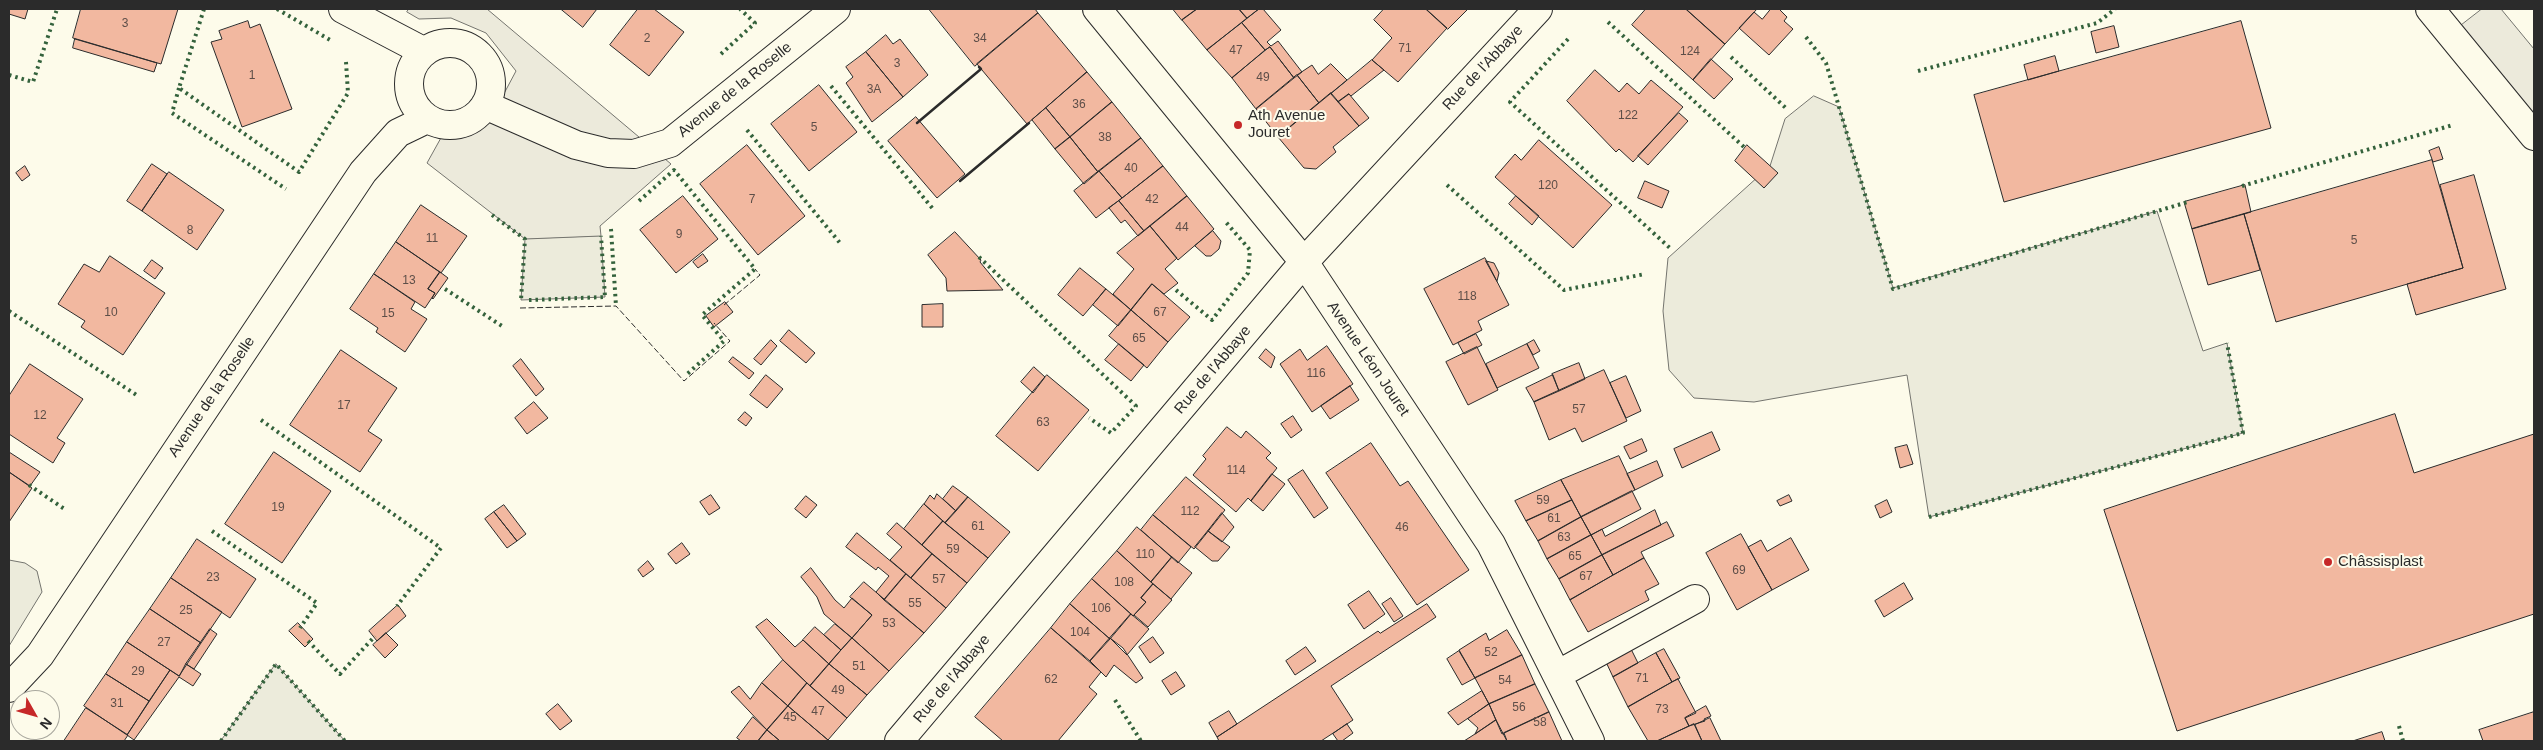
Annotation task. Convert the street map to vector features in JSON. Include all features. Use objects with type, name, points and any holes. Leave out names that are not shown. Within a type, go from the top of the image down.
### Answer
[{"type":"street","points":[[343,9],[423,52]]},
{"type":"street","name":"Avenue de la Roselle","points":[[485,106],[576,145],[608,153],[634,154],[670,143],[836,9]]},
{"type":"street","name":"Avenue Léon Jouret","points":[[1097,9],[1304,262],[1491,544],[1590,741]]},
{"type":"street","name":"Rue de l'Abbaye","points":[[899,741],[1304,262],[1538,9]]},
{"type":"street","points":[[2430,9],[2534,136]]},
{"type":"street","points":[[447,42],[460,43],[472,48],[488,68],[491,80],[490,94],[485,106],[476,116],[465,122],[439,124],[428,119],[417,110],[408,86],[409,73],[423,52],[447,42]]},
{"type":"street","name":"Avenue de la Roselle","points":[[9,688],[40,655],[363,172],[398,133],[428,119]]},
{"type":"street","points":[[1557,675],[1695,599]]},
{"type":"shaded area","points":[[409,9],[487,9],[671,164],[600,226],[601,236],[525,239],[427,163],[442,136],[465,131],[491,118],[516,71],[486,33],[451,18],[419,19],[407,12]]},
{"type":"shaded area","points":[[2482,9],[2501,9],[2534,49],[2534,136],[2450,34]]},
{"type":"shaded area","points":[[1814,96],[1839,107],[1893,288],[2157,211],[2203,351],[2227,343],[2243,433],[1929,517],[1907,375],[1754,402],[1694,398],[1669,370],[1663,311],[1668,258],[1770,166],[1785,119]]},
{"type":"shaded area","points":[[601,236],[605,297],[521,300],[525,239]]},
{"type":"shaded area","points":[[9,560],[25,563],[37,571],[42,592],[9,646]]},
{"type":"shaded area","points":[[276,664],[345,741],[221,741]]},
{"type":"building","points":[[9,9],[28,9],[25,19],[9,14]]},
{"type":"building","points":[[81,9],[178,9],[161,64],[73,38]]},
{"type":"building","points":[[561,9],[597,9],[583,27]]},
{"type":"building","points":[[638,9],[654,9],[684,32],[649,76],[610,45]]},
{"type":"building","points":[[929,9],[1035,9],[1038,13],[975,66]]},
{"type":"building","points":[[1173,9],[1197,9],[1182,20]]},
{"type":"building","points":[[1197,9],[1239,9],[1247,18],[1207,50],[1182,20]]},
{"type":"building","points":[[1239,9],[1259,9],[1247,18]]},
{"type":"building","points":[[1259,9],[1263,9],[1281,30],[1267,42],[1271,46],[1278,41],[1302,72],[1294,78],[1270,47],[1265,50],[1242,23]]},
{"type":"building","points":[[1384,9],[1426,9],[1447,28],[1398,82],[1372,60],[1392,38],[1374,20]]},
{"type":"building","points":[[1426,9],[1468,9],[1448,29]]},
{"type":"building","points":[[1646,9],[1686,9],[1725,44],[1693,80],[1632,25]]},
{"type":"building","points":[[1686,9],[1757,9],[1725,44]]},
{"type":"building","points":[[1771,9],[1779,9],[1787,17],[1784,21],[1793,29],[1769,55],[1739,28],[1754,12],[1762,19]]},
{"type":"building","points":[[1038,13],[1087,72],[1027,124],[977,64]]},
{"type":"building","points":[[248,21],[250,28],[260,24],[292,109],[242,127],[211,42],[222,39],[219,31]]},
{"type":"building","points":[[2241,21],[2271,128],[2004,202],[1974,95]]},
{"type":"building","points":[[1242,23],[1265,50],[1232,78],[1207,50]]},
{"type":"building","points":[[2114,26],[2119,47],[2096,53],[2091,32]]},
{"type":"building","points":[[886,35],[893,44],[900,39],[928,75],[903,97],[866,52]]},
{"type":"building","points":[[75,39],[157,63],[154,72],[73,48]]},
{"type":"building","points":[[1270,47],[1294,78],[1256,109],[1232,78]]},
{"type":"building","points":[[866,52],[903,97],[872,122],[846,83],[853,77],[846,67]]},
{"type":"building","points":[[2055,56],[2059,71],[2028,80],[2024,65]]},
{"type":"building","points":[[1711,59],[1733,79],[1714,99],[1693,80]]},
{"type":"building","points":[[1372,60],[1384,70],[1351,96],[1349,94],[1338,102],[1331,94]]},
{"type":"building","points":[[1331,64],[1347,80],[1319,103],[1297,75],[1312,65],[1318,74]]},
{"type":"building","points":[[1595,70],[1619,92],[1627,83],[1639,94],[1651,80],[1683,107],[1633,162],[1619,149],[1616,152],[1567,101]]},
{"type":"building","points":[[1087,72],[1112,102],[1070,137],[1046,108]]},
{"type":"building","points":[[1297,75],[1319,103],[1278,137],[1256,109]]},
{"type":"building","points":[[819,85],[857,132],[809,171],[771,124]]},
{"type":"building","points":[[1331,93],[1359,126],[1333,147],[1336,152],[1316,169],[1304,168],[1278,137]]},
{"type":"building","points":[[1349,94],[1369,118],[1359,126],[1338,102]]},
{"type":"building","points":[[1112,102],[1141,138],[1098,172],[1070,137]]},
{"type":"building","points":[[1046,108],[1070,137],[1055,149],[1032,120]]},
{"type":"building","points":[[1679,113],[1688,121],[1648,165],[1638,156]]},
{"type":"building","points":[[916,117],[965,174],[937,198],[888,141]]},
{"type":"building","points":[[1070,137],[1098,172],[1084,184],[1055,149]]},
{"type":"building","points":[[1141,138],[1163,166],[1122,198],[1099,171]]},
{"type":"building","points":[[1539,140],[1612,205],[1573,248],[1495,177],[1515,154],[1521,160]]},
{"type":"building","points":[[747,145],[805,216],[758,255],[700,184]]},
{"type":"building","points":[[1747,145],[1778,173],[1764,188],[1735,161]]},
{"type":"building","points":[[2439,147],[2443,159],[2433,162],[2429,151]]},
{"type":"building","points":[[2432,160],[2463,268],[2276,322],[2244,214]]},
{"type":"building","points":[[152,164],[167,174],[142,211],[127,201]]},
{"type":"building","points":[[25,166],[30,175],[22,181],[16,173]]},
{"type":"building","points":[[1163,166],[1187,196],[1144,231],[1119,201]]},
{"type":"building","points":[[1099,171],[1122,198],[1096,218],[1074,191]]},
{"type":"building","points":[[169,172],[224,210],[197,250],[142,211]]},
{"type":"building","points":[[2474,175],[2506,289],[2416,315],[2407,284],[2463,268],[2440,185]]},
{"type":"building","points":[[1645,181],[1669,191],[1662,208],[1638,198]]},
{"type":"building","points":[[2245,185],[2251,212],[2192,229],[2184,202]]},
{"type":"building","points":[[683,196],[718,239],[676,273],[640,230]]},
{"type":"building","points":[[1187,196],[1214,229],[1178,260],[1150,226]]},
{"type":"building","points":[[1516,196],[1539,216],[1532,225],[1509,204]]},
{"type":"building","points":[[1119,201],[1144,231],[1138,236],[1125,220],[1121,223],[1109,208]]},
{"type":"building","points":[[421,205],[467,236],[441,273],[396,242]]},
{"type":"building","points":[[2244,214],[2260,270],[2208,285],[2192,229]]},
{"type":"building","points":[[1150,226],[1177,258],[1165,269],[1178,283],[1164,294],[1152,284],[1131,310],[1113,294],[1134,269],[1117,253]]},
{"type":"building","points":[[1213,231],[1221,241],[1219,249],[1211,256],[1206,256],[1195,246]]},
{"type":"building","points":[[955,232],[981,260],[980,262],[1003,290],[947,291],[946,278],[928,255]]},
{"type":"building","points":[[396,242],[440,272],[428,289],[435,293],[425,308],[374,274]]},
{"type":"building","points":[[703,254],[708,261],[698,268],[693,262]]},
{"type":"building","points":[[110,256],[165,293],[123,355],[81,327],[85,321],[58,304],[84,264],[99,272]]},
{"type":"building","points":[[1485,258],[1509,305],[1478,321],[1482,330],[1453,345],[1424,289]]},
{"type":"building","points":[[152,260],[163,268],[155,279],[144,271]]},
{"type":"building","points":[[1486,261],[1494,263],[1499,273],[1497,281]]},
{"type":"building","points":[[1080,268],[1106,289],[1083,316],[1058,295]]},
{"type":"building","points":[[440,272],[448,278],[433,299],[435,293],[428,289]]},
{"type":"building","points":[[374,274],[415,302],[411,309],[427,319],[405,352],[376,332],[378,328],[350,309]]},
{"type":"building","points":[[1152,284],[1190,317],[1168,342],[1131,310]]},
{"type":"building","points":[[1106,289],[1131,310],[1118,326],[1093,305]]},
{"type":"building","points":[[725,302],[733,312],[714,327],[706,316]]},
{"type":"building","points":[[943,304],[943,327],[922,327],[922,305]]},
{"type":"building","points":[[1131,310],[1168,342],[1147,368],[1109,336]]},
{"type":"building","points":[[789,330],[815,353],[806,363],[780,341]]},
{"type":"building","points":[[1476,334],[1482,345],[1464,354],[1458,343]]},
{"type":"building","points":[[771,340],[777,346],[761,365],[754,359]]},
{"type":"building","points":[[1534,340],[1540,351],[1533,355],[1527,344]]},
{"type":"building","points":[[1119,344],[1144,365],[1131,381],[1105,360]]},
{"type":"building","points":[[1527,344],[1539,368],[1497,388],[1486,364]]},
{"type":"building","points":[[1327,346],[1353,384],[1312,412],[1280,364],[1300,349],[1307,360]]},
{"type":"building","points":[[1477,347],[1498,390],[1468,405],[1446,362]]},
{"type":"building","points":[[1266,349],[1275,357],[1271,368],[1259,358]]},
{"type":"building","points":[[341,350],[397,388],[368,431],[382,440],[360,472],[290,425]]},
{"type":"building","points":[[733,357],[754,373],[749,379],[729,362]]},
{"type":"building","points":[[521,359],[544,389],[536,396],[513,366]]},
{"type":"building","points":[[1579,363],[1585,379],[1559,391],[1552,374]]},
{"type":"building","points":[[30,364],[83,399],[57,438],[65,443],[53,463],[9,434],[9,396]]},
{"type":"building","points":[[1034,367],[1045,377],[1033,393],[1021,382]]},
{"type":"building","points":[[1604,370],[1627,421],[1582,442],[1575,428],[1549,440],[1534,402]]},
{"type":"building","points":[[766,375],[783,389],[767,408],[750,395]]},
{"type":"building","points":[[1047,375],[1089,410],[1038,471],[996,436]]},
{"type":"building","points":[[1553,375],[1559,391],[1534,402],[1526,388]]},
{"type":"building","points":[[1626,376],[1641,411],[1626,418],[1610,383]]},
{"type":"building","points":[[1350,386],[1359,400],[1330,419],[1321,406]]},
{"type":"building","points":[[534,402],[548,418],[527,434],[515,418]]},
{"type":"building","points":[[745,412],[752,418],[746,426],[738,420]]},
{"type":"building","name":"Châssisplast","points":[[2395,414],[2414,473],[2534,434],[2534,614],[2177,731],[2104,510]]},
{"type":"building","points":[[1293,416],[1302,430],[1291,438],[1281,424]]},
{"type":"building","points":[[1227,427],[1241,438],[1246,431],[1271,453],[1266,458],[1277,468],[1251,501],[1248,498],[1236,512],[1193,475],[1206,459],[1203,456]]},
{"type":"building","points":[[1712,432],[1720,450],[1682,468],[1674,449]]},
{"type":"building","points":[[1642,439],[1647,451],[1630,459],[1624,447]]},
{"type":"building","points":[[1371,443],[1400,486],[1408,481],[1469,570],[1417,605],[1326,473]]},
{"type":"building","points":[[1907,445],[1913,464],[1900,468],[1895,448]]},
{"type":"building","points":[[9,452],[40,472],[30,486],[9,472]]},
{"type":"building","points":[[274,452],[331,491],[282,563],[225,524]]},
{"type":"building","points":[[1619,456],[1635,490],[1581,517],[1561,480]]},
{"type":"building","points":[[1657,461],[1663,476],[1635,490],[1627,474]]},
{"type":"building","points":[[1303,470],[1328,508],[1314,518],[1288,480]]},
{"type":"building","points":[[9,472],[32,488],[9,522]]},
{"type":"building","points":[[1272,474],[1285,484],[1263,511],[1251,501]]},
{"type":"building","points":[[1186,477],[1225,510],[1194,549],[1153,515]]},
{"type":"building","points":[[1561,480],[1572,500],[1526,521],[1515,501]]},
{"type":"building","points":[[953,486],[968,497],[956,511],[943,499]]},
{"type":"building","points":[[1632,491],[1641,509],[1591,535],[1581,517]]},
{"type":"building","points":[[937,494],[956,511],[945,523],[924,504],[930,495],[934,499]]},
{"type":"building","points":[[711,495],[720,508],[709,515],[700,502]]},
{"type":"building","points":[[1789,495],[1792,501],[1780,506],[1777,501]]},
{"type":"building","points":[[806,496],[817,505],[806,518],[795,509]]},
{"type":"building","points":[[968,497],[1010,532],[988,558],[945,523]]},
{"type":"building","points":[[1572,500],[1581,517],[1538,541],[1526,521]]},
{"type":"building","points":[[1887,500],[1892,512],[1880,518],[1875,506]]},
{"type":"building","points":[[924,504],[943,521],[922,545],[904,529]]},
{"type":"building","points":[[504,505],[526,534],[517,541],[494,512]]},
{"type":"building","points":[[1655,510],[1661,525],[1602,555],[1591,535],[1602,529],[1605,536]]},
{"type":"building","points":[[494,512],[517,541],[507,548],[485,519]]},
{"type":"building","points":[[1222,513],[1234,527],[1222,542],[1208,531]]},
{"type":"building","points":[[1153,515],[1191,547],[1178,563],[1141,530]]},
{"type":"building","points":[[1581,517],[1591,535],[1547,559],[1538,541]]},
{"type":"building","points":[[943,521],[988,558],[967,583],[922,545]]},
{"type":"building","points":[[1667,522],[1674,536],[1641,552],[1644,558],[1613,575],[1602,555]]},
{"type":"building","points":[[897,523],[932,554],[911,578],[890,560],[902,547],[887,534]]},
{"type":"building","points":[[1137,527],[1172,557],[1151,582],[1117,551]]},
{"type":"building","points":[[1208,531],[1230,547],[1218,561],[1212,561],[1195,547]]},
{"type":"building","points":[[857,533],[906,574],[884,600],[876,592],[889,576],[878,567],[876,570],[846,547]]},
{"type":"building","points":[[1741,534],[1772,590],[1737,610],[1706,553]]},
{"type":"building","points":[[1591,535],[1602,555],[1559,579],[1547,559]]},
{"type":"building","points":[[1791,538],[1809,570],[1772,590],[1748,547],[1761,540],[1767,551]]},
{"type":"building","points":[[197,539],[256,579],[230,618],[171,578]]},
{"type":"building","points":[[682,543],[690,554],[676,564],[668,554]]},
{"type":"building","points":[[1117,551],[1153,584],[1141,598],[1146,602],[1133,616],[1092,579]]},
{"type":"building","points":[[932,554],[967,583],[946,608],[911,578]]},
{"type":"building","points":[[1602,555],[1613,575],[1570,600],[1559,579]]},
{"type":"building","points":[[1172,557],[1192,573],[1171,599],[1151,582]]},
{"type":"building","points":[[1644,558],[1659,584],[1645,591],[1649,600],[1588,632],[1570,600]]},
{"type":"building","points":[[648,561],[654,569],[643,577],[638,570]]},
{"type":"building","points":[[811,568],[835,600],[844,608],[852,598],[872,615],[852,638],[824,614],[817,597],[801,577]]},
{"type":"building","points":[[906,574],[946,608],[924,633],[884,600]]},
{"type":"building","points":[[171,578],[222,612],[201,643],[150,609]]},
{"type":"building","points":[[1092,579],[1131,614],[1110,639],[1070,604]]},
{"type":"building","points":[[864,582],[924,633],[889,671],[852,638],[872,615],[850,597]]},
{"type":"building","points":[[1904,583],[1913,599],[1884,617],[1875,601]]},
{"type":"building","points":[[1153,584],[1172,600],[1148,627],[1134,615],[1146,602],[1141,598]]},
{"type":"building","points":[[1369,591],[1385,614],[1364,629],[1348,605]]},
{"type":"building","points":[[1391,598],[1403,616],[1394,622],[1382,604]]},
{"type":"building","points":[[1070,604],[1110,639],[1090,661],[1051,628]]},
{"type":"building","points":[[1427,604],[1436,617],[1331,686],[1353,720],[1321,741],[1219,741],[1217,737],[1378,631],[1380,633]]},
{"type":"building","points":[[398,605],[406,616],[377,641],[369,631]]},
{"type":"building","points":[[150,609],[201,643],[179,676],[127,642]]},
{"type":"building","points":[[1131,614],[1149,629],[1127,655],[1110,638]]},
{"type":"building","points":[[767,619],[795,647],[803,640],[829,664],[810,686],[783,660],[756,627]]},
{"type":"building","points":[[298,623],[313,639],[305,647],[289,631]]},
{"type":"building","points":[[835,624],[852,638],[841,650],[824,635]]},
{"type":"building","points":[[815,627],[841,650],[829,664],[803,640]]},
{"type":"building","points":[[1051,628],[1101,672],[1089,687],[1097,694],[1058,741],[1003,741],[975,717]]},
{"type":"building","points":[[210,629],[217,634],[194,669],[186,664]]},
{"type":"building","points":[[1507,630],[1522,655],[1475,678],[1459,650],[1486,633],[1489,640]]},
{"type":"building","points":[[386,633],[398,645],[385,658],[373,645]]},
{"type":"building","points":[[1153,637],[1164,653],[1150,663],[1139,647]]},
{"type":"building","points":[[852,638],[889,671],[867,695],[829,664]]},
{"type":"building","points":[[1110,638],[1123,648],[1143,678],[1136,683],[1114,665],[1106,677],[1090,661]]},
{"type":"building","points":[[127,642],[170,670],[149,701],[106,674]]},
{"type":"building","points":[[1306,647],[1316,661],[1295,675],[1286,661]]},
{"type":"building","points":[[1631,649],[1638,663],[1613,677],[1606,662]]},
{"type":"building","points":[[1664,649],[1680,678],[1672,682],[1656,653]]},
{"type":"building","points":[[1459,651],[1475,678],[1462,685],[1447,659]]},
{"type":"building","points":[[1656,653],[1672,682],[1628,707],[1613,677]]},
{"type":"building","points":[[1522,655],[1535,684],[1489,704],[1475,678]]},
{"type":"building","points":[[783,660],[807,683],[788,706],[762,683]]},
{"type":"building","points":[[186,664],[201,674],[193,686],[179,677],[134,740],[127,735],[170,670],[179,676]]},
{"type":"building","points":[[829,664],[867,695],[847,718],[810,686]]},
{"type":"building","points":[[1176,672],[1185,686],[1171,695],[1162,681]]},
{"type":"building","points":[[106,674],[149,701],[127,735],[84,706]]},
{"type":"building","points":[[1678,679],[1696,713],[1685,718],[1689,726],[1657,741],[1648,741],[1628,707]]},
{"type":"building","points":[[762,683],[788,706],[767,730],[731,692],[739,686],[750,699]]},
{"type":"building","points":[[807,683],[847,718],[828,740],[788,706]]},
{"type":"building","points":[[1535,684],[1549,712],[1502,734],[1489,704]]},
{"type":"building","points":[[1482,691],[1489,704],[1458,725],[1448,713]]},
{"type":"building","points":[[558,704],[572,721],[560,730],[546,714]]},
{"type":"building","points":[[1489,704],[1496,720],[1475,734],[1478,728],[1468,719]]},
{"type":"building","points":[[788,706],[828,740],[780,741],[767,730]]},
{"type":"building","points":[[1706,706],[1711,716],[1704,719],[1705,721],[1689,726],[1685,718]]},
{"type":"building","points":[[86,708],[128,735],[124,741],[64,741]]},
{"type":"building","points":[[1229,711],[1237,724],[1217,737],[1209,723]]},
{"type":"building","points":[[1549,712],[1562,741],[1507,741],[1504,733]]},
{"type":"building","points":[[2534,712],[2534,741],[2483,741],[2479,730]]},
{"type":"building","points":[[753,717],[767,730],[758,741],[741,741],[737,738]]},
{"type":"building","points":[[1710,718],[1721,741],[1702,741],[1695,725]]},
{"type":"building","points":[[1496,720],[1507,741],[1464,741],[1475,734]]},
{"type":"building","points":[[1347,724],[1353,733],[1342,741],[1338,741],[1333,734]]},
{"type":"building","points":[[1694,724],[1702,741],[1657,741],[1689,726]]},
{"type":"building","points":[[767,730],[780,741],[758,741]]},
{"type":"building","points":[[2382,732],[2385,741],[2353,741]]},
{"type":"hedge","points":[[9,75],[33,82],[57,9]]},
{"type":"hedge","points":[[204,9],[179,88],[299,172],[348,93],[346,62]]},
{"type":"hedge","points":[[277,9],[332,41]]},
{"type":"hedge","points":[[721,54],[755,23],[740,9]]},
{"type":"hedge","points":[[1918,71],[2097,23],[2115,9]]},
{"type":"hedge","points":[[1608,22],[1745,148]]},
{"type":"hedge","points":[[1806,37],[1826,63],[1893,289],[2188,202]]},
{"type":"hedge","points":[[1568,39],[1510,102],[1671,249]]},
{"type":"hedge","points":[[1731,57],[1788,110]]},
{"type":"hedge","points":[[831,86],[933,209]]},
{"type":"hedge","points":[[179,88],[172,113],[286,189]]},
{"type":"hedge","points":[[2242,186],[2453,125]]},
{"type":"hedge","points":[[747,130],[840,243]]},
{"type":"hedge","points":[[639,201],[674,170],[755,269],[702,315],[724,341],[686,375]]},
{"type":"hedge","points":[[1447,185],[1564,290],[1645,274]]},
{"type":"hedge","points":[[492,215],[525,239],[521,300]]},
{"type":"hedge","points":[[1176,290],[1212,320],[1248,273],[1250,250],[1224,220]]},
{"type":"hedge","points":[[611,229],[616,306]]},
{"type":"hedge","points":[[529,300],[605,297],[601,236]]},
{"type":"hedge","points":[[979,257],[1136,406],[1111,433],[1089,418]]},
{"type":"hedge","points":[[445,289],[502,326]]},
{"type":"hedge","points":[[9,311],[138,396]]},
{"type":"hedge","points":[[1929,517],[2243,433],[2227,343]]},
{"type":"hedge","points":[[261,420],[441,548],[397,606]]},
{"type":"hedge","points":[[29,485],[66,510]]},
{"type":"hedge","points":[[212,531],[317,603],[300,628]]},
{"type":"hedge","points":[[308,641],[340,674],[375,636]]},
{"type":"hedge","points":[[221,741],[276,664],[345,741]]},
{"type":"hedge","points":[[1115,700],[1141,741]]},
{"type":"hedge","points":[[2399,726],[2403,741]]},
{"type":"fence","points":[[724,305],[760,275],[755,269]]},
{"type":"fence","points":[[520,308],[616,306],[684,381],[730,341],[714,323]]},
{"type":"wall","points":[[917,123],[981,69],[979,67]]},
{"type":"wall","points":[[960,181],[1029,123]]},
{"type":"place","name":"Ath Avenue Jouret","points":[[1238,125]]},
{"type":"place","name":"Châssisplast","points":[[2328,562]]}]
